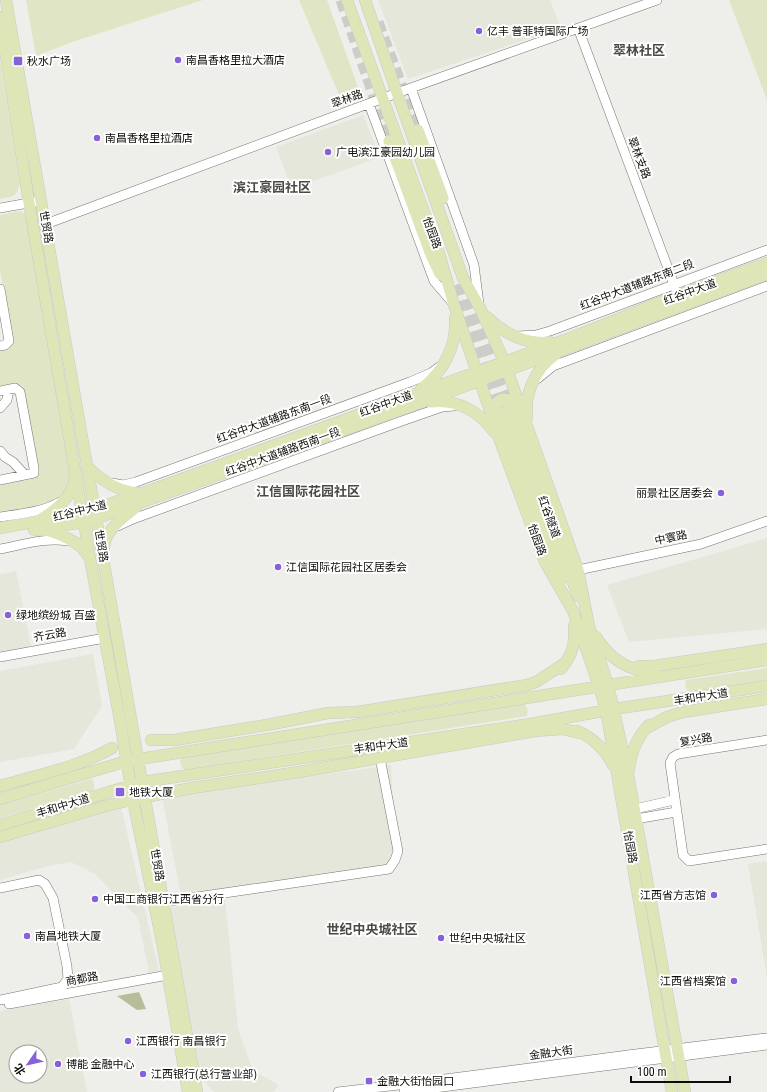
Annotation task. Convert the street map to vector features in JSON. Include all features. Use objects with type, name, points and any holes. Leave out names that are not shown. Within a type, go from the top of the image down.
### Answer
[{"type":"main road","name":"世贸路","points":[[6,0],[5,18],[29,203],[90,558],[105,638],[126,721]]},
{"type":"main road","name":"怡园路","points":[[347,0],[439,252],[454,305],[478,376],[503,449],[545,562],[572,611],[604,686]]},
{"type":"main road","name":"怡园路","points":[[365,0],[463,278],[480,308],[506,365],[578,570],[589,626],[628,774],[685,1092]]},
{"type":"main road","name":"世贸路","points":[[5,18],[42,201],[96,514],[132,760],[130,786],[168,975],[188,1092]]},
{"type":"main road","points":[[418,130],[480,308],[494,324],[513,336],[530,341],[565,344]]},
{"type":"main road","points":[[389,141],[431,255],[454,305],[456,327],[453,344],[446,361],[438,373],[414,394]]},
{"type":"main road","name":"红谷中大道","points":[[565,344],[678,296],[767,263]]},
{"type":"main road","name":"红谷中大道","points":[[0,536],[34,526],[96,514],[411,406],[506,365],[767,274]]},
{"type":"main road","points":[[528,427],[528,397],[533,382],[541,368],[565,344]]},
{"type":"main road","name":"红谷中大道","points":[[142,498],[414,394],[478,376]]},
{"type":"main road","points":[[503,449],[494,405],[502,399],[509,400],[528,427]]},
{"type":"main road","points":[[411,406],[424,402],[438,401],[464,407],[477,414],[488,424],[497,436],[503,449]]},
{"type":"main road","name":"红谷隧道","points":[[572,611],[504,411],[589,626]]},
{"type":"main road","points":[[87,466],[106,482],[142,498],[112,529],[104,544],[103,559]]},
{"type":"main road","points":[[34,526],[66,498],[75,482],[75,470]]},
{"type":"main road","points":[[34,526],[52,531],[74,542],[82,548],[90,558]]},
{"type":"main road","name":"红谷中大道","points":[[0,528],[34,526]]},
{"type":"main road","points":[[518,699],[532,693],[545,684],[565,663],[575,642],[572,611]]},
{"type":"main road","points":[[589,626],[604,648],[612,657],[622,664],[639,672],[678,674]]},
{"type":"main road","points":[[622,664],[654,666],[767,649]]},
{"type":"main road","points":[[0,799],[132,760],[767,660]]},
{"type":"main road","points":[[151,740],[176,740],[272,724],[328,712],[357,712],[527,685],[536,682],[565,663]]},
{"type":"main road","name":"丰和中大道","points":[[0,825],[142,782],[530,724],[767,686]]},
{"type":"main road","points":[[628,774],[636,743],[644,730],[658,716],[691,699]]},
{"type":"main road","points":[[644,730],[667,717],[683,712],[767,699]]},
{"type":"main road","name":"怡园路","points":[[610,710],[617,775],[672,1092]]},
{"type":"main road","points":[[83,774],[112,748],[126,721],[151,740],[185,752]]},
{"type":"main road","points":[[530,724],[548,723],[566,726],[584,734],[604,751],[617,775]]},
{"type":"main road","points":[[0,837],[104,806],[192,788],[535,732],[563,729],[584,734]]},
{"type":"main road","points":[[0,786],[99,756],[112,748]]},
{"type":"main road","name":"世贸路","points":[[132,760],[142,782],[145,797],[197,1092]]},
{"type":"street","points":[[5,18],[11,0]]},
{"type":"street","name":"翠林路","points":[[46,224],[410,88],[657,0]]},
{"type":"street","name":"翠林支路","points":[[578,28],[678,296]]},
{"type":"street","points":[[410,88],[474,265],[480,308]]},
{"type":"street","points":[[369,104],[434,281],[454,305]]},
{"type":"street","points":[[0,208],[42,201]]},
{"type":"street","name":"红谷中大道辅路东南二段","points":[[513,336],[536,335],[550,331],[767,250]]},
{"type":"street","points":[[533,382],[553,366],[767,286]]},
{"type":"street","points":[[0,289],[8,341],[5,345],[0,346]]},
{"type":"street","name":"红谷中大道辅路东南一段","points":[[106,482],[123,485],[136,482],[410,382],[431,373],[446,361]]},
{"type":"street","points":[[0,408],[7,400],[4,390],[16,388],[20,392],[34,468],[34,473],[0,480]]},
{"type":"street","name":"红谷中大道辅路西南一段","points":[[112,529],[141,516],[442,407],[464,407]]},
{"type":"street","points":[[0,451],[25,475]]},
{"type":"street","points":[[0,517],[36,511],[54,506],[66,498]]},
{"type":"street","name":"中寰路","points":[[578,570],[701,544],[767,521]]},
{"type":"street","points":[[0,549],[49,540],[74,542]]},
{"type":"street","name":"齐云路","points":[[0,657],[105,638]]},
{"type":"street","name":"复兴路","points":[[767,740],[678,754],[673,757],[670,763],[674,800],[683,855],[689,861],[767,849]]},
{"type":"street","points":[[163,902],[389,869],[395,860],[398,851],[380,758]]},
{"type":"street","points":[[636,814],[674,800]]},
{"type":"street","points":[[636,814],[676,812]]},
{"type":"street","points":[[0,888],[39,880],[45,884],[53,898],[67,966],[68,979],[62,987],[0,1000]]},
{"type":"street","name":"商都路","points":[[0,1006],[168,975]]},
{"type":"street","name":"金融大街","points":[[404,1092],[767,1038]]},
{"type":"street","name":"金融大街","points":[[678,1052],[767,1045]]},
{"type":"street","name":"金融大街","points":[[338,1092],[666,1054]]},
{"type":"shaded area","points":[[26,0],[203,0],[72,42],[36,56]]},
{"type":"shaded area","points":[[299,0],[327,0],[359,90],[355,103],[345,109]]},
{"type":"shaded area","points":[[378,0],[550,0],[561,28],[408,79]]},
{"type":"shaded area","points":[[729,0],[767,0],[767,100]]},
{"type":"shaded area","points":[[0,60],[20,184],[17,192],[13,196],[0,199]]},
{"type":"shaded area","name":"广电滨江豪园幼儿园","points":[[363,115],[380,157],[292,189],[276,147]]},
{"type":"shaded area","points":[[19,211],[26,214],[73,464],[70,485],[54,503],[0,515],[0,485],[36,478],[39,473],[23,386],[15,383],[0,386],[0,351],[8,350],[12,345],[0,270],[0,215]]},
{"type":"shaded area","points":[[767,538],[767,629],[629,642],[607,585]]},
{"type":"shaded area","name":"绿地缤纷城 百盛","points":[[16,571],[31,647],[0,653],[0,574]]},
{"type":"shaded area","points":[[93,654],[102,706],[74,749],[0,762],[0,671]]},
{"type":"shaded area","points":[[767,668],[767,680],[689,692],[685,686],[686,680]]},
{"type":"shaded area","points":[[525,704],[528,710],[527,716],[185,770],[182,768],[180,761],[183,757]]},
{"type":"shaded area","points":[[391,765],[395,851],[387,868],[181,896],[162,797]]},
{"type":"shaded area","points":[[92,779],[94,790],[0,818],[0,805]]},
{"type":"shaded area","points":[[121,806],[159,971],[149,973],[138,918],[95,874],[71,862],[48,866],[0,880],[0,840]]},
{"type":"shaded area","points":[[767,861],[767,978],[748,864]]},
{"type":"shaded area","points":[[225,899],[238,1029],[253,1071],[279,1085],[273,1092],[214,1092],[200,1077],[168,908]]},
{"type":"shaded area","points":[[139,992],[146,1009],[137,1010],[117,996]]},
{"type":"shaded area","name":"博能 金融中心","points":[[69,999],[87,1092],[0,1092],[0,1011]]},
{"type":"tunnel","points":[[341,0],[389,141]]},
{"type":"tunnel","points":[[378,22],[418,130]]},
{"type":"tunnel","points":[[462,283],[509,408]]},
{"type":"tunnel","points":[[453,286],[499,410]]},
{"type":"place","name":"亿丰 普菲特国际广场","points":[[479,31]]},
{"type":"place","name":"南昌香格里拉大酒店","points":[[178,60]]},
{"type":"place","name":"秋水广场","points":[[18,61]]},
{"type":"place","name":"南昌香格里拉酒店","points":[[97,138]]},
{"type":"place","name":"广电滨江豪园幼儿园","points":[[328,152]]},
{"type":"place","name":"丽景社区居委会","points":[[721,493]]},
{"type":"place","name":"江信国际花园社区居委会","points":[[278,567]]},
{"type":"place","name":"绿地缤纷城 百盛","points":[[8,615]]},
{"type":"place","name":"地铁大厦","points":[[120,792]]},
{"type":"place","name":"江西省方志馆","points":[[714,895]]},
{"type":"place","name":"中国工商银行江西省分行","points":[[95,899]]},
{"type":"place","name":"南昌地铁大厦","points":[[27,936]]},
{"type":"place","name":"世纪中央城社区","points":[[441,938]]},
{"type":"place","name":"江西省档案馆","points":[[734,981]]},
{"type":"place","name":"江西银行 南昌银行","points":[[128,1041]]},
{"type":"place","name":"博能 金融中心","points":[[58,1064]]},
{"type":"place","name":"江西银行(总行营业部)","points":[[143,1074]]},
{"type":"place","name":"金融大街怡园口","points":[[369,1081]]},
{"type":"district","name":"翠林社区","points":[[639,50]]},
{"type":"district","name":"滨江豪园社区","points":[[272,187]]},
{"type":"district","name":"江信国际花园社区","points":[[308,491]]},
{"type":"district","name":"世纪中央城社区","points":[[372,929]]}]
